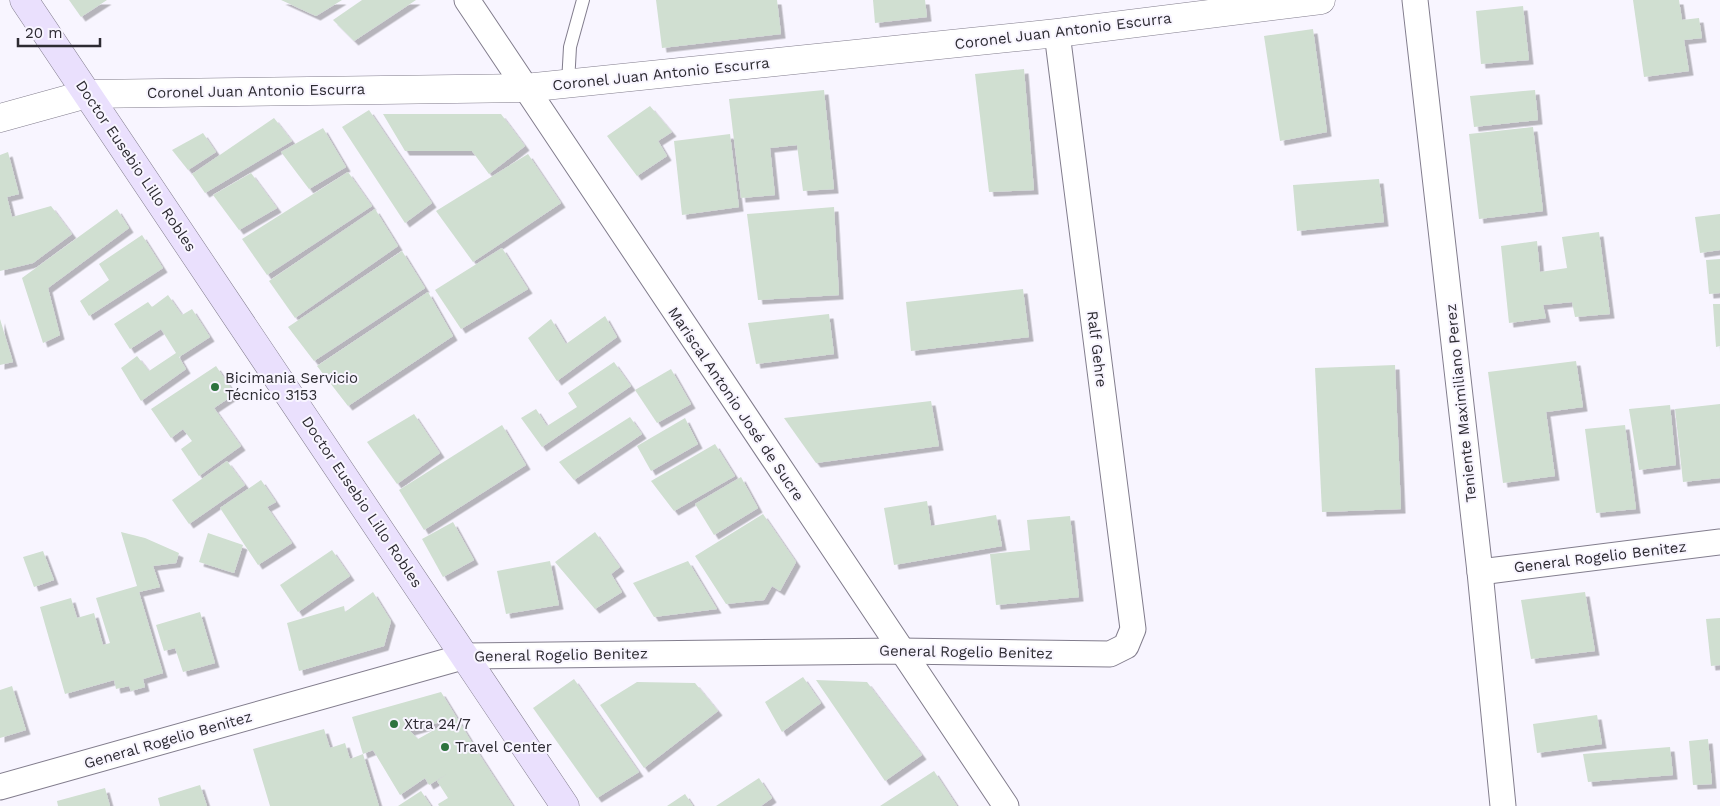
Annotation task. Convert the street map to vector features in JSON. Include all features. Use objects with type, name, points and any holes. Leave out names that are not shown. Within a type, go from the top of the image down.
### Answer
[{"type":"main road","name":"Doctor Eusebio Lillo Robles","points":[[24,0],[565,806]]},
{"type":"street","name":"Mariscal Antonio José de Sucre","points":[[467,0],[900,651],[1006,806]]},
{"type":"street","name":"Coronel Juan Antonio Escurra","points":[[0,118],[87,94],[525,88],[1057,33],[1321,0]]},
{"type":"street","name":"Teniente Maximiliano Perez","points":[[1415,0],[1480,572],[1503,806]]},
{"type":"street","name":"Ralf Gehre","points":[[1057,33],[1133,629],[1126,646],[1110,654]]},
{"type":"street","name":"General Rogelio Benitez","points":[[1480,572],[1720,542]]},
{"type":"street","name":"General Rogelio Benitez","points":[[0,787],[466,656],[900,651],[1110,654]]},
{"type":"lane","points":[[568,83],[570,47],[583,0]]},
{"type":"building","points":[[69,0],[107,0],[81,17]]},
{"type":"building","points":[[281,0],[342,0],[316,16]]},
{"type":"building","points":[[362,0],[416,0],[354,41],[333,20]]},
{"type":"building","points":[[656,0],[777,0],[781,34],[662,48]]},
{"type":"building","points":[[873,0],[925,0],[927,17],[875,23]]},
{"type":"building","points":[[1633,0],[1679,0],[1682,20],[1699,18],[1702,38],[1684,40],[1689,71],[1644,77]]},
{"type":"building","points":[[1523,6],[1529,60],[1481,64],[1476,11]]},
{"type":"building","points":[[1313,29],[1327,132],[1280,141],[1264,36]]},
{"type":"building","points":[[1024,69],[1034,190],[989,192],[975,74]]},
{"type":"building","points":[[824,90],[834,189],[803,191],[797,145],[770,148],[775,195],[741,198],[729,99]]},
{"type":"building","points":[[1535,90],[1538,120],[1474,127],[1470,96]]},
{"type":"building","points":[[650,106],[672,132],[658,141],[667,156],[637,176],[607,136]]},
{"type":"building","points":[[369,110],[432,203],[405,223],[342,127]]},
{"type":"building","points":[[383,114],[501,114],[525,146],[489,174],[472,151],[405,151]]},
{"type":"building","points":[[274,118],[292,141],[205,193],[192,174]]},
{"type":"building","points":[[1533,127],[1543,211],[1479,219],[1469,134]]},
{"type":"building","points":[[323,128],[346,167],[309,189],[281,152]]},
{"type":"building","points":[[203,133],[216,152],[188,170],[172,150]]},
{"type":"building","points":[[730,134],[739,207],[682,215],[674,141]]},
{"type":"building","points":[[8,152],[19,194],[7,197],[12,217],[51,206],[72,234],[33,263],[0,271],[0,155]]},
{"type":"building","points":[[528,154],[561,203],[473,262],[436,211]]},
{"type":"building","points":[[348,172],[372,206],[267,275],[242,239]]},
{"type":"building","points":[[251,173],[277,208],[239,230],[213,195]]},
{"type":"building","points":[[1379,179],[1384,222],[1297,231],[1293,185]]},
{"type":"building","points":[[834,207],[839,295],[758,300],[747,214]]},
{"type":"building","points":[[117,209],[129,228],[48,288],[60,335],[43,343],[22,278]]},
{"type":"building","points":[[375,209],[398,246],[295,318],[269,281]]},
{"type":"building","points":[[1720,214],[1720,250],[1700,253],[1695,217]]},
{"type":"building","points":[[1599,232],[1610,314],[1575,317],[1572,302],[1543,305],[1546,318],[1509,323],[1501,246],[1537,241],[1540,272],[1567,268],[1562,237]]},
{"type":"building","points":[[142,235],[163,268],[89,316],[80,301],[109,280],[99,264]]},
{"type":"building","points":[[502,248],[528,289],[461,329],[435,290]]},
{"type":"building","points":[[402,251],[425,288],[314,361],[288,327]]},
{"type":"building","points":[[1720,259],[1720,293],[1709,294],[1706,260]]},
{"type":"building","points":[[1023,289],[1029,337],[911,351],[906,302]]},
{"type":"building","points":[[428,292],[453,336],[348,406],[317,366]]},
{"type":"building","points":[[168,295],[182,315],[192,309],[210,337],[179,357],[186,369],[141,401],[121,368],[137,356],[149,371],[176,353],[161,329],[130,349],[114,324],[148,302],[152,307]]},
{"type":"building","points":[[1713,304],[1720,304],[1720,346],[1716,347]]},
{"type":"building","points":[[829,314],[834,354],[756,364],[748,323]]},
{"type":"building","points":[[605,316],[617,337],[557,381],[528,338],[551,319],[566,344]]},
{"type":"building","points":[[0,319],[13,362],[0,365]]},
{"type":"building","points":[[1576,361],[1583,407],[1546,412],[1555,476],[1503,483],[1488,372]]},
{"type":"building","points":[[614,362],[631,386],[542,447],[521,418],[536,409],[547,426],[577,407],[568,393]]},
{"type":"building","points":[[1395,365],[1401,509],[1322,512],[1315,368]]},
{"type":"building","points":[[216,366],[235,394],[214,408],[241,446],[199,476],[181,449],[192,441],[183,429],[171,438],[151,409]]},
{"type":"building","points":[[671,369],[691,404],[657,423],[635,390]]},
{"type":"building","points":[[931,401],[939,446],[816,463],[784,418]]},
{"type":"building","points":[[1720,404],[1720,478],[1683,482],[1675,409]]},
{"type":"building","points":[[1670,405],[1676,465],[1639,470],[1629,409]]},
{"type":"building","points":[[414,414],[440,453],[397,484],[367,442]]},
{"type":"building","points":[[630,417],[642,434],[574,480],[559,462]]},
{"type":"building","points":[[685,418],[698,444],[651,471],[637,446]]},
{"type":"building","points":[[502,425],[526,465],[424,530],[399,490]]},
{"type":"building","points":[[1625,425],[1636,509],[1596,513],[1585,429]]},
{"type":"building","points":[[715,444],[735,476],[674,511],[651,481]]},
{"type":"building","points":[[227,461],[245,485],[189,524],[172,500]]},
{"type":"building","points":[[741,477],[758,508],[714,535],[695,504]]},
{"type":"building","points":[[261,480],[276,502],[267,507],[292,543],[258,565],[220,508]]},
{"type":"building","points":[[927,501],[931,526],[996,515],[1002,546],[894,565],[884,508]]},
{"type":"building","points":[[763,514],[796,562],[780,591],[772,586],[764,600],[726,604],[695,556]]},
{"type":"building","points":[[1070,516],[1079,597],[996,605],[990,554],[1030,550],[1027,520]]},
{"type":"building","points":[[453,522],[474,560],[443,577],[422,539]]},
{"type":"building","points":[[121,532],[145,538],[179,553],[176,563],[153,566],[160,587],[139,592],[163,673],[143,679],[145,687],[131,691],[129,686],[116,689],[114,680],[65,694],[40,607],[71,598],[77,618],[94,613],[103,645],[110,643],[96,598],[137,586]]},
{"type":"building","points":[[595,532],[620,567],[611,574],[622,592],[595,609],[555,562]]},
{"type":"building","points":[[208,533],[243,545],[234,573],[199,562]]},
{"type":"building","points":[[332,550],[350,576],[298,612],[280,585]]},
{"type":"building","points":[[43,551],[54,580],[34,587],[23,557]]},
{"type":"building","points":[[550,561],[559,605],[506,614],[497,571]]},
{"type":"building","points":[[688,561],[717,609],[654,617],[633,583]]},
{"type":"building","points":[[373,592],[391,621],[384,646],[299,671],[287,623],[344,606],[345,612]]},
{"type":"building","points":[[1585,592],[1595,651],[1531,659],[1521,600]]},
{"type":"building","points":[[200,612],[215,663],[183,672],[175,648],[164,651],[156,625]]},
{"type":"building","points":[[1720,618],[1720,665],[1711,666],[1706,619]]},
{"type":"building","points":[[803,677],[821,703],[782,732],[765,702]]},
{"type":"building","points":[[574,679],[639,772],[597,798],[533,708]]},
{"type":"building","points":[[816,680],[867,682],[922,755],[885,781]]},
{"type":"building","points":[[637,682],[695,683],[718,711],[644,768],[600,705]]},
{"type":"building","points":[[12,686],[26,730],[0,738],[0,690]]},
{"type":"building","points":[[441,692],[513,806],[439,806],[438,804],[448,798],[437,781],[447,774],[429,785],[425,778],[400,795],[373,750],[363,754],[352,717]],"holes":[[[456,717],[418,739],[410,731]]]},
{"type":"building","points":[[1597,715],[1602,744],[1537,753],[1533,724]]},
{"type":"building","points":[[324,729],[330,748],[345,743],[350,759],[363,754],[379,806],[270,806],[253,749]]},
{"type":"building","points":[[1708,739],[1712,784],[1693,785],[1689,741]]},
{"type":"building","points":[[1670,747],[1673,775],[1588,782],[1583,754]]},
{"type":"building","points":[[934,771],[957,806],[880,806]]},
{"type":"building","points":[[759,778],[772,798],[761,806],[716,806]]},
{"type":"building","points":[[200,785],[207,806],[160,806],[158,798]]},
{"type":"building","points":[[105,788],[110,806],[58,806],[57,801]]},
{"type":"building","points":[[421,791],[431,806],[398,806]]},
{"type":"building","points":[[685,794],[693,806],[667,806]]},
{"type":"place","name":"Bicimania Servicio Técnico 3153","points":[[215,387]]},
{"type":"place","name":"Xtra 24/7","points":[[394,724]]},
{"type":"place","name":"Travel Center","points":[[445,747]]}]
